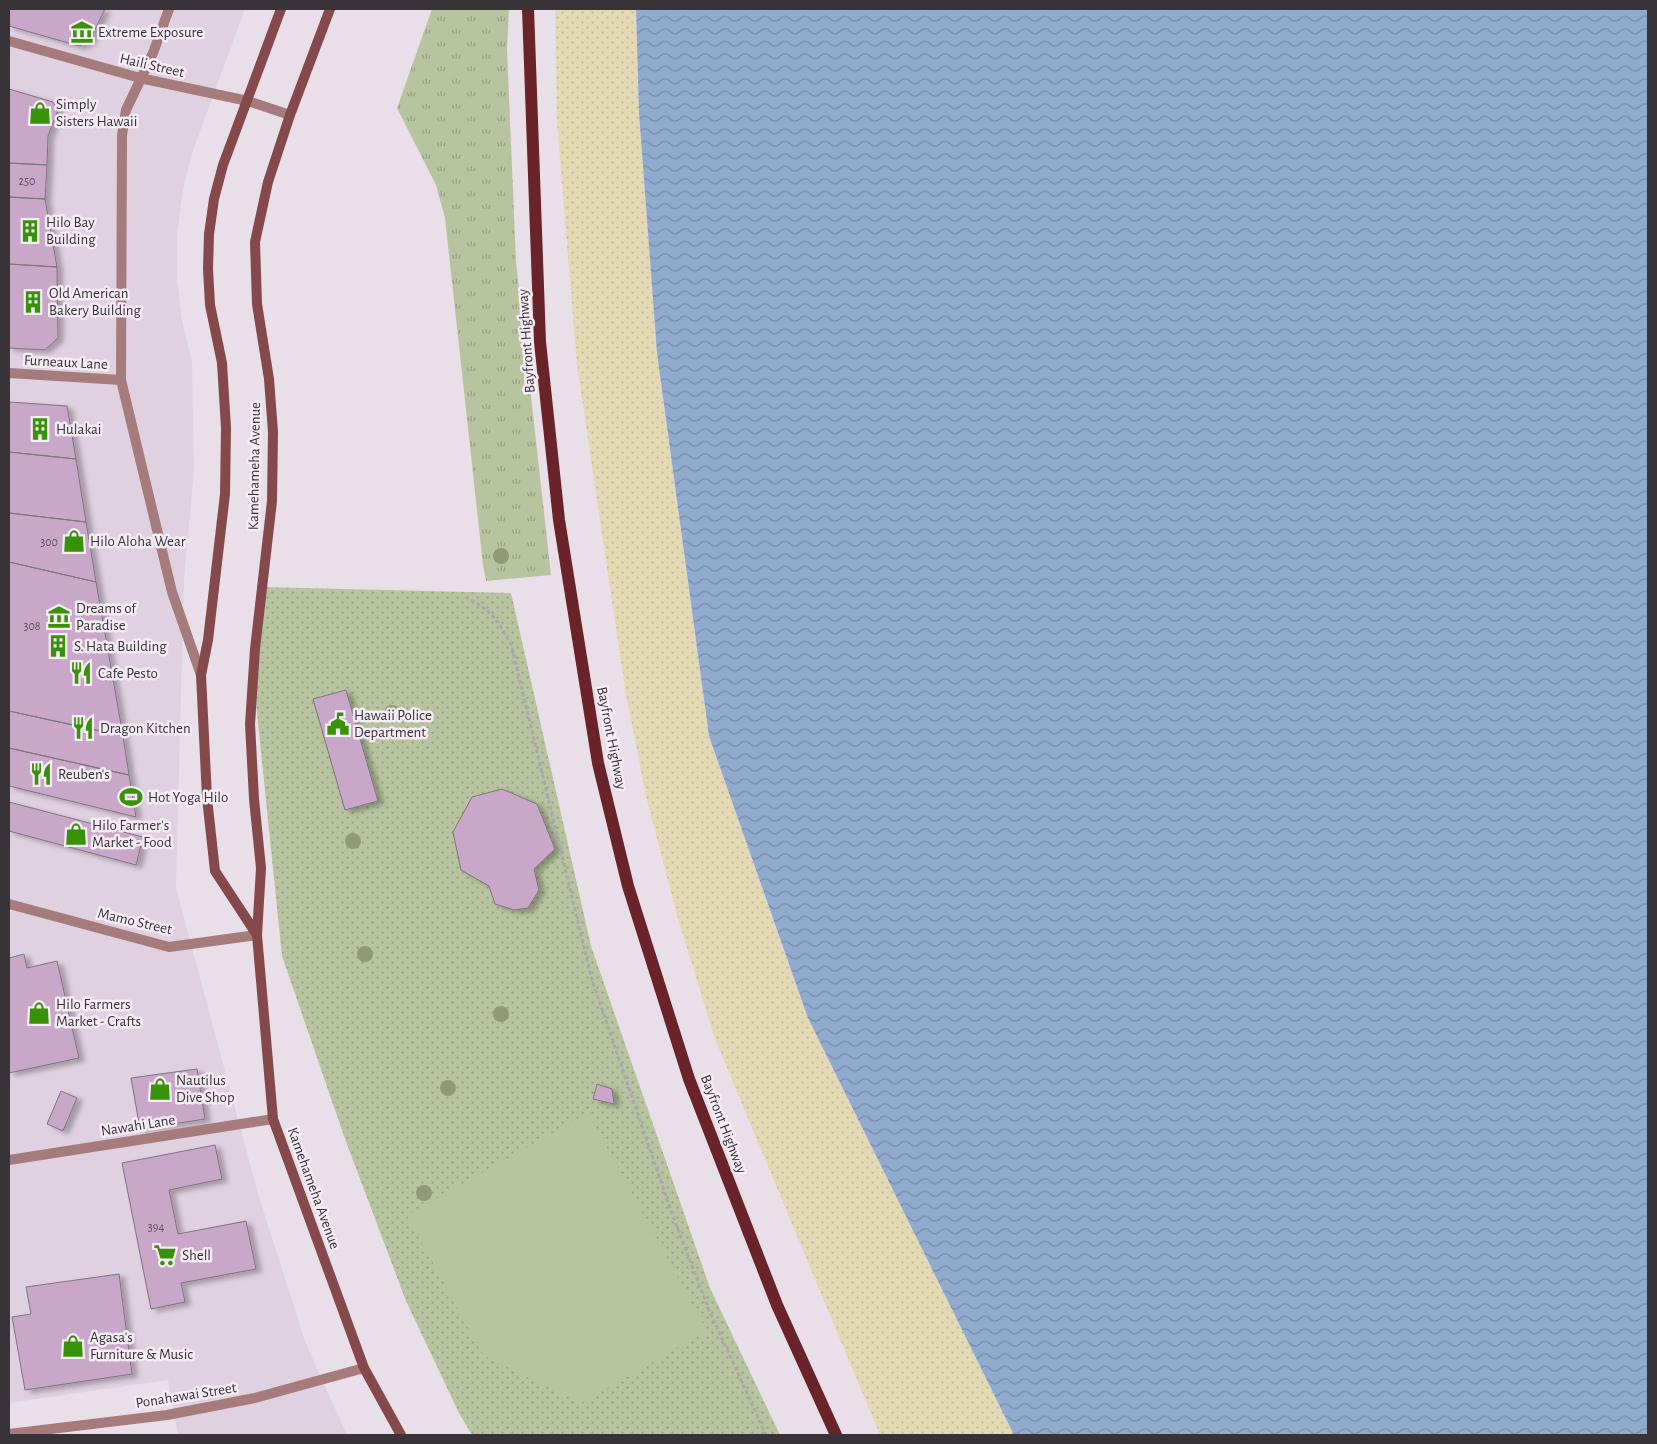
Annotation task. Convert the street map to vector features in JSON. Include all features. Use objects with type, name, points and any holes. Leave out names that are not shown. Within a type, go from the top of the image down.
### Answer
[{"type":"main road","name":"Kamehameha Avenue","points":[[257,935],[215,871],[207,798],[201,675],[208,640],[225,494],[226,437],[222,363],[210,304],[208,234],[214,199],[223,165],[281,9]]},
{"type":"main road","name":"Kamehameha Avenue","points":[[330,9],[290,115],[266,189],[255,242],[257,304],[269,379],[273,432],[272,501],[255,649],[250,724],[254,799],[261,868],[257,935],[273,1120],[364,1368],[401,1435]]},
{"type":"main road","name":"Bayfront Highway","points":[[528,9],[540,342],[559,520],[598,763],[631,896],[689,1079],[776,1305],[836,1435]]},
{"type":"street","name":"Kamehameha Avenue","points":[[169,9],[153,53],[126,110],[122,135],[121,380],[172,592],[201,675]]},
{"type":"street","name":"Haili Street","points":[[9,41],[140,78],[248,101],[290,115]]},
{"type":"street","name":"Furneaux Lane","points":[[9,373],[121,380]]},
{"type":"street","name":"Mamo Street","points":[[9,904],[169,947],[257,935]]},
{"type":"street","name":"Nawahi Lane","points":[[9,1160],[273,1120]]},
{"type":"street","name":"Ponahawai Street","points":[[9,1434],[167,1415],[255,1398],[364,1368]]},
{"type":"path","points":[[465,597],[485,607],[499,622],[511,644],[592,980],[709,1310],[766,1435]]},
{"type":"shaded area","points":[[9,9],[245,9],[192,153],[182,194],[177,236],[177,279],[182,321],[192,362],[194,470],[184,579],[176,888],[258,1194],[306,1344],[347,1435],[178,1435],[168,1380],[9,1403]]},
{"type":"green space","points":[[432,9],[509,9],[507,49],[516,262],[551,575],[486,581],[445,218],[436,185],[397,108]]},
{"type":"green space","points":[[262,587],[511,593],[591,946],[710,1288],[780,1435],[472,1435],[459,1413],[406,1301],[345,1139],[282,956],[256,703]]},
{"type":"green space","points":[[588,1113],[707,1331],[581,1403],[484,1356],[407,1215]]},
{"type":"sand","points":[[555,9],[636,9],[639,113],[657,353],[709,736],[808,1018],[1014,1435],[880,1435],[715,1039],[676,912],[646,796],[625,689],[577,365],[557,123]]},
{"type":"water","points":[[636,9],[1648,9],[1648,1435],[1014,1435],[808,1018],[709,736],[657,353],[639,113]]},
{"type":"building","points":[[9,9],[105,9],[89,42],[79,46],[9,26]]},
{"type":"building","points":[[9,89],[53,102],[58,110],[48,136],[47,165],[9,163]]},
{"type":"building","points":[[9,163],[47,165],[45,199],[9,197]]},
{"type":"building","name":"Hilo Bay Building","points":[[9,197],[45,199],[57,267],[9,264]]},
{"type":"building","name":"Old American Bakery Building","points":[[9,264],[57,267],[58,338],[45,350],[9,348]]},
{"type":"building","name":"Hulakai","points":[[9,402],[67,406],[76,459],[9,452]]},
{"type":"building","points":[[9,452],[76,459],[86,522],[9,513]]},
{"type":"building","points":[[9,513],[86,522],[96,582],[9,562]]},
{"type":"building","name":"S. Hata Building","points":[[9,562],[96,582],[123,736],[9,711]]},
{"type":"building","points":[[346,690],[378,801],[345,810],[313,699]]},
{"type":"building","points":[[9,711],[123,736],[129,775],[9,748]]},
{"type":"building","points":[[9,748],[129,775],[136,817],[9,786]]},
{"type":"building","points":[[502,789],[537,804],[555,849],[534,869],[539,890],[528,908],[514,910],[495,904],[489,886],[461,870],[453,832],[472,797]]},
{"type":"building","name":"Hilo Farmer's Market - Food","points":[[9,802],[143,837],[136,865],[9,831]]},
{"type":"building","name":"Hilo Farmers Market - Crafts","points":[[24,954],[27,968],[57,961],[79,1058],[9,1073],[9,958]]},
{"type":"building","points":[[197,1069],[205,1119],[140,1129],[131,1078]]},
{"type":"building","points":[[597,1084],[612,1089],[614,1104],[593,1099]]},
{"type":"building","points":[[61,1091],[77,1098],[63,1131],[47,1124]]},
{"type":"building","points":[[215,1145],[222,1179],[169,1190],[178,1234],[246,1221],[256,1269],[181,1283],[185,1302],[151,1309],[122,1163]]},
{"type":"building","name":"Agasa's Furniture & Music","points":[[119,1274],[132,1374],[25,1390],[12,1317],[31,1314],[26,1287]]},
{"type":"place","name":"Extreme Exposure","points":[[82,32]]},
{"type":"place","name":"Simply Sisters Hawaii","points":[[40,113]]},
{"type":"place","name":"Hilo Bay Building","points":[[30,231]]},
{"type":"place","name":"Old American Bakery Building","points":[[33,302]]},
{"type":"place","name":"Hulakai","points":[[40,429]]},
{"type":"place","name":"Hilo Aloha Wear","points":[[74,541]]},
{"type":"place","name":"Dreams of Paradise","points":[[59,617]]},
{"type":"place","name":"S. Hata Building","points":[[58,646]]},
{"type":"place","name":"Cafe Pesto","points":[[81,673]]},
{"type":"place","name":"Hawaii Police Department","points":[[338,724]]},
{"type":"place","name":"Dragon Kitchen","points":[[83,728]]},
{"type":"place","name":"Reuben's","points":[[41,774]]},
{"type":"place","name":"Hot Yoga Hilo","points":[[131,797]]},
{"type":"place","name":"Hilo Farmer's Market - Food","points":[[76,834]]},
{"type":"place","name":"Hilo Farmers Market - Crafts","points":[[39,1013]]},
{"type":"place","name":"Nautilus Dive Shop","points":[[160,1089]]},
{"type":"place","name":"Shell","points":[[165,1255]]},
{"type":"place","name":"Agasa's Furniture & Music","points":[[73,1346]]}]
